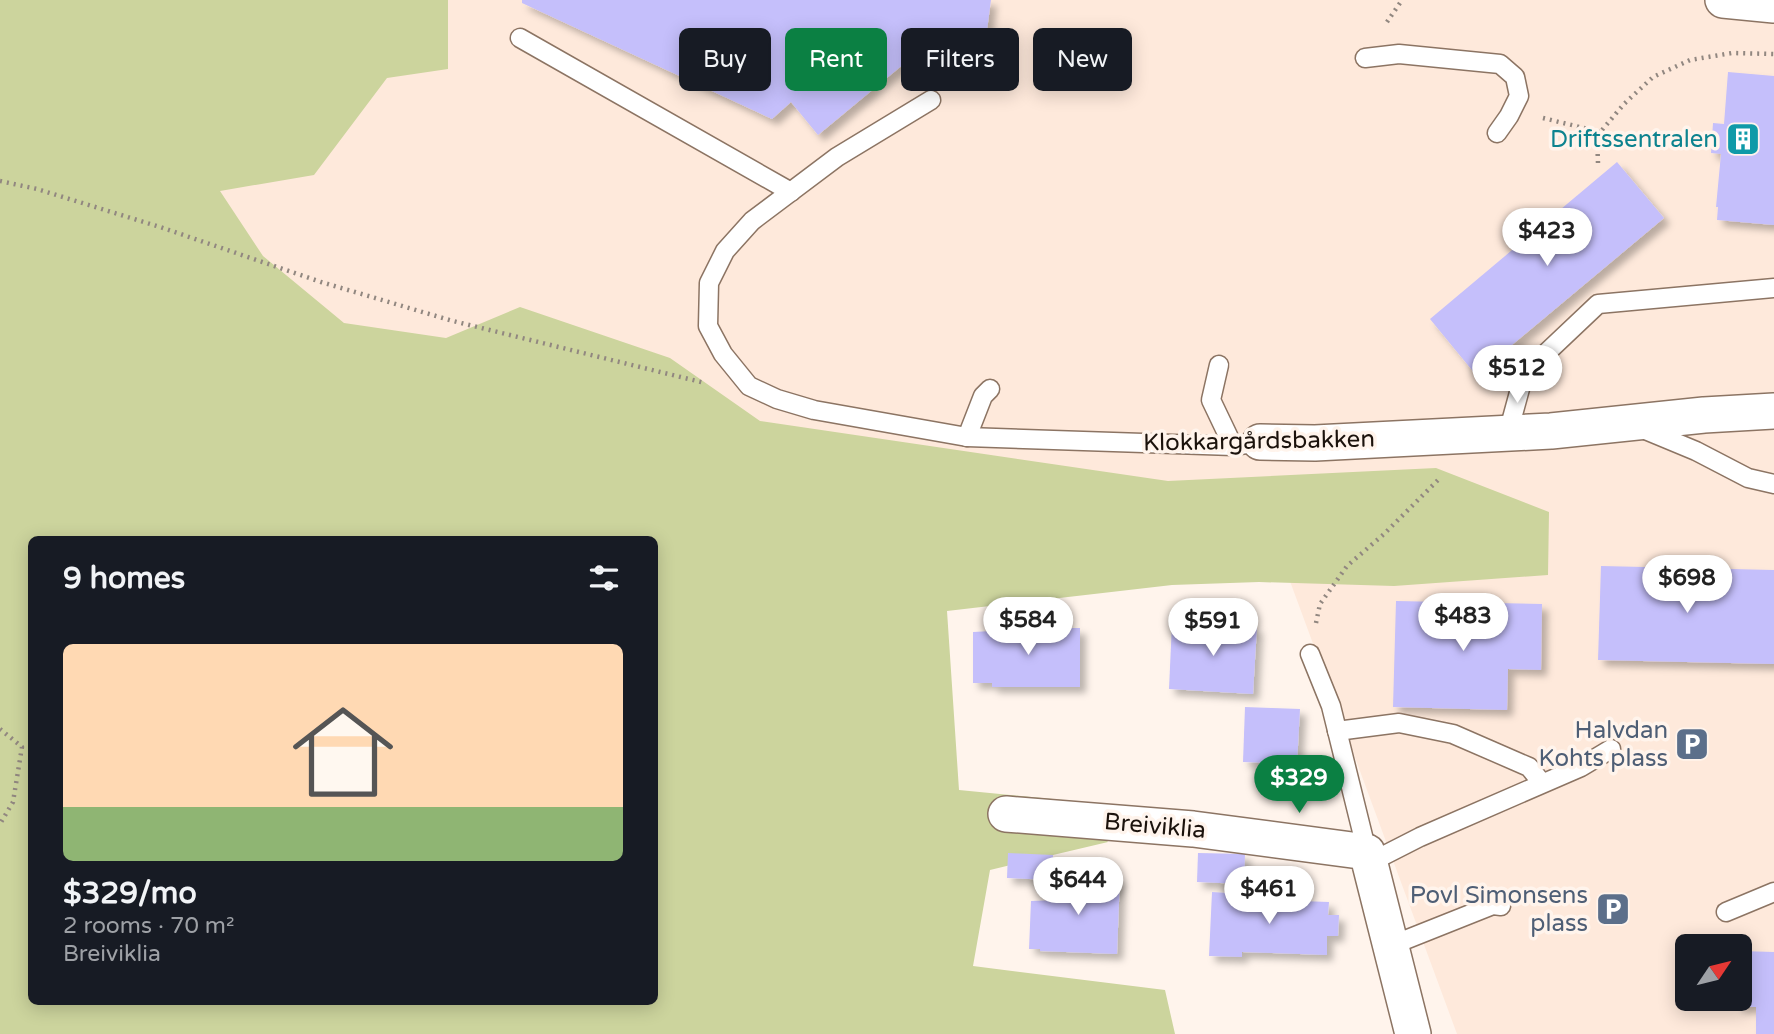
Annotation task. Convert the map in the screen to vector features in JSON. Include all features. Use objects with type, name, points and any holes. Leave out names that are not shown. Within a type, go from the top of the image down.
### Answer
[{"type":"street","points":[[1723,0],[1774,5]]},
{"type":"street","name":"Klokkargårdsbakken","points":[[1247,444],[1551,431],[1704,415],[1774,411]]},
{"type":"street","name":"Breiviklia","points":[[1006,814],[1193,829],[1368,858]]},
{"type":"street","points":[[1368,858],[1413,1034]]},
{"type":"lane","points":[[520,38],[791,192]]},
{"type":"lane","points":[[1365,58],[1399,54],[1500,64],[1515,77],[1519,96],[1497,133]]},
{"type":"lane","points":[[749,386],[723,354],[708,326],[709,283],[725,251],[752,221],[837,157],[931,100]]},
{"type":"lane","points":[[1508,433],[1524,374],[1598,304],[1774,288]]},
{"type":"lane","points":[[1219,365],[1211,400],[1247,444]]},
{"type":"lane","name":"Klokkargårdsbakken","points":[[749,386],[777,399],[814,410],[967,437],[1247,444]]},
{"type":"lane","points":[[967,437],[983,396],[990,389]]},
{"type":"lane","points":[[1630,423],[1696,451],[1748,478],[1774,484]]},
{"type":"lane","points":[[1310,654],[1331,706],[1368,858],[1581,766],[1611,749]]},
{"type":"lane","points":[[1338,731],[1399,723],[1453,734],[1529,767],[1542,783]]},
{"type":"lane","points":[[1726,912],[1774,892]]},
{"type":"lane","points":[[1390,946],[1493,905],[1501,906]]},
{"type":"path","points":[[1598,163],[1597,136],[1624,104],[1653,77],[1690,60],[1732,53],[1774,54]]},
{"type":"path","points":[[1512,110],[1600,132]]},
{"type":"path","points":[[0,181],[37,189],[123,215],[321,282],[453,321],[700,382],[749,386]]},
{"type":"path","points":[[1310,654],[1320,604],[1347,566],[1435,484],[1457,459],[1468,435]]},
{"type":"path","points":[[0,729],[22,747],[13,802],[0,824]]},
{"type":"shaded area","points":[[0,0],[1774,0],[1774,1034],[1457,1034],[1253,481],[95,536],[28,536],[28,1005],[0,1034]]},
{"type":"green space","points":[[0,0],[448,0],[448,69],[387,78],[314,175],[220,191],[263,256],[344,323],[446,338],[520,307],[670,358],[760,421],[1168,481],[1436,468],[1549,512],[1548,575],[1394,586],[1259,582],[1172,585],[947,611],[959,790],[1073,801],[1108,842],[990,870],[973,966],[1165,990],[1175,1034],[0,1034]]},
{"type":"building","points":[[522,0],[991,0],[987,28],[901,28],[901,66],[887,78],[887,28],[785,28],[785,91],[871,91],[818,135],[791,102],[772,119],[712,91],[771,91],[771,28],[679,28],[679,76],[522,3]]},
{"type":"building","name":"Driftssentralen","points":[[1728,72],[1774,76],[1774,225],[1717,220],[1721,154],[1711,153],[1713,123],[1724,124]]},
{"type":"building","points":[[1617,162],[1664,218],[1476,375],[1430,319]]},
{"type":"building","points":[[1601,566],[1774,570],[1774,664],[1598,660]]},
{"type":"building","points":[[1396,601],[1542,604],[1541,670],[1508,669],[1507,710],[1393,707]]},
{"type":"building","points":[[1172,623],[1257,627],[1253,694],[1169,689]]},
{"type":"building","points":[[992,628],[1080,628],[1080,687],[992,687],[992,683],[973,683],[973,632],[992,631]]},
{"type":"building","points":[[1245,707],[1300,709],[1297,764],[1243,762]]},
{"type":"building","points":[[1008,853],[1053,855],[1052,880],[1007,878]]},
{"type":"building","points":[[1198,853],[1245,854],[1244,884],[1197,882]]},
{"type":"building","points":[[1060,875],[1120,877],[1117,954],[1029,949],[1031,901],[1059,900]]},
{"type":"building","points":[[1212,892],[1245,894],[1245,899],[1329,902],[1328,915],[1339,915],[1338,936],[1327,936],[1327,955],[1242,952],[1242,957],[1209,956]]},
{"type":"building","points":[[1752,951],[1774,952],[1774,1034],[1756,1034],[1756,1007],[1752,1007]]},
{"type":"place","name":"Driftssentralen","points":[[1743,139]]},
{"type":"place","name":"Halvdan Kohts plass","points":[[1692,744]]},
{"type":"place","name":"Povl Simonsens plass","points":[[1613,909]]}]
